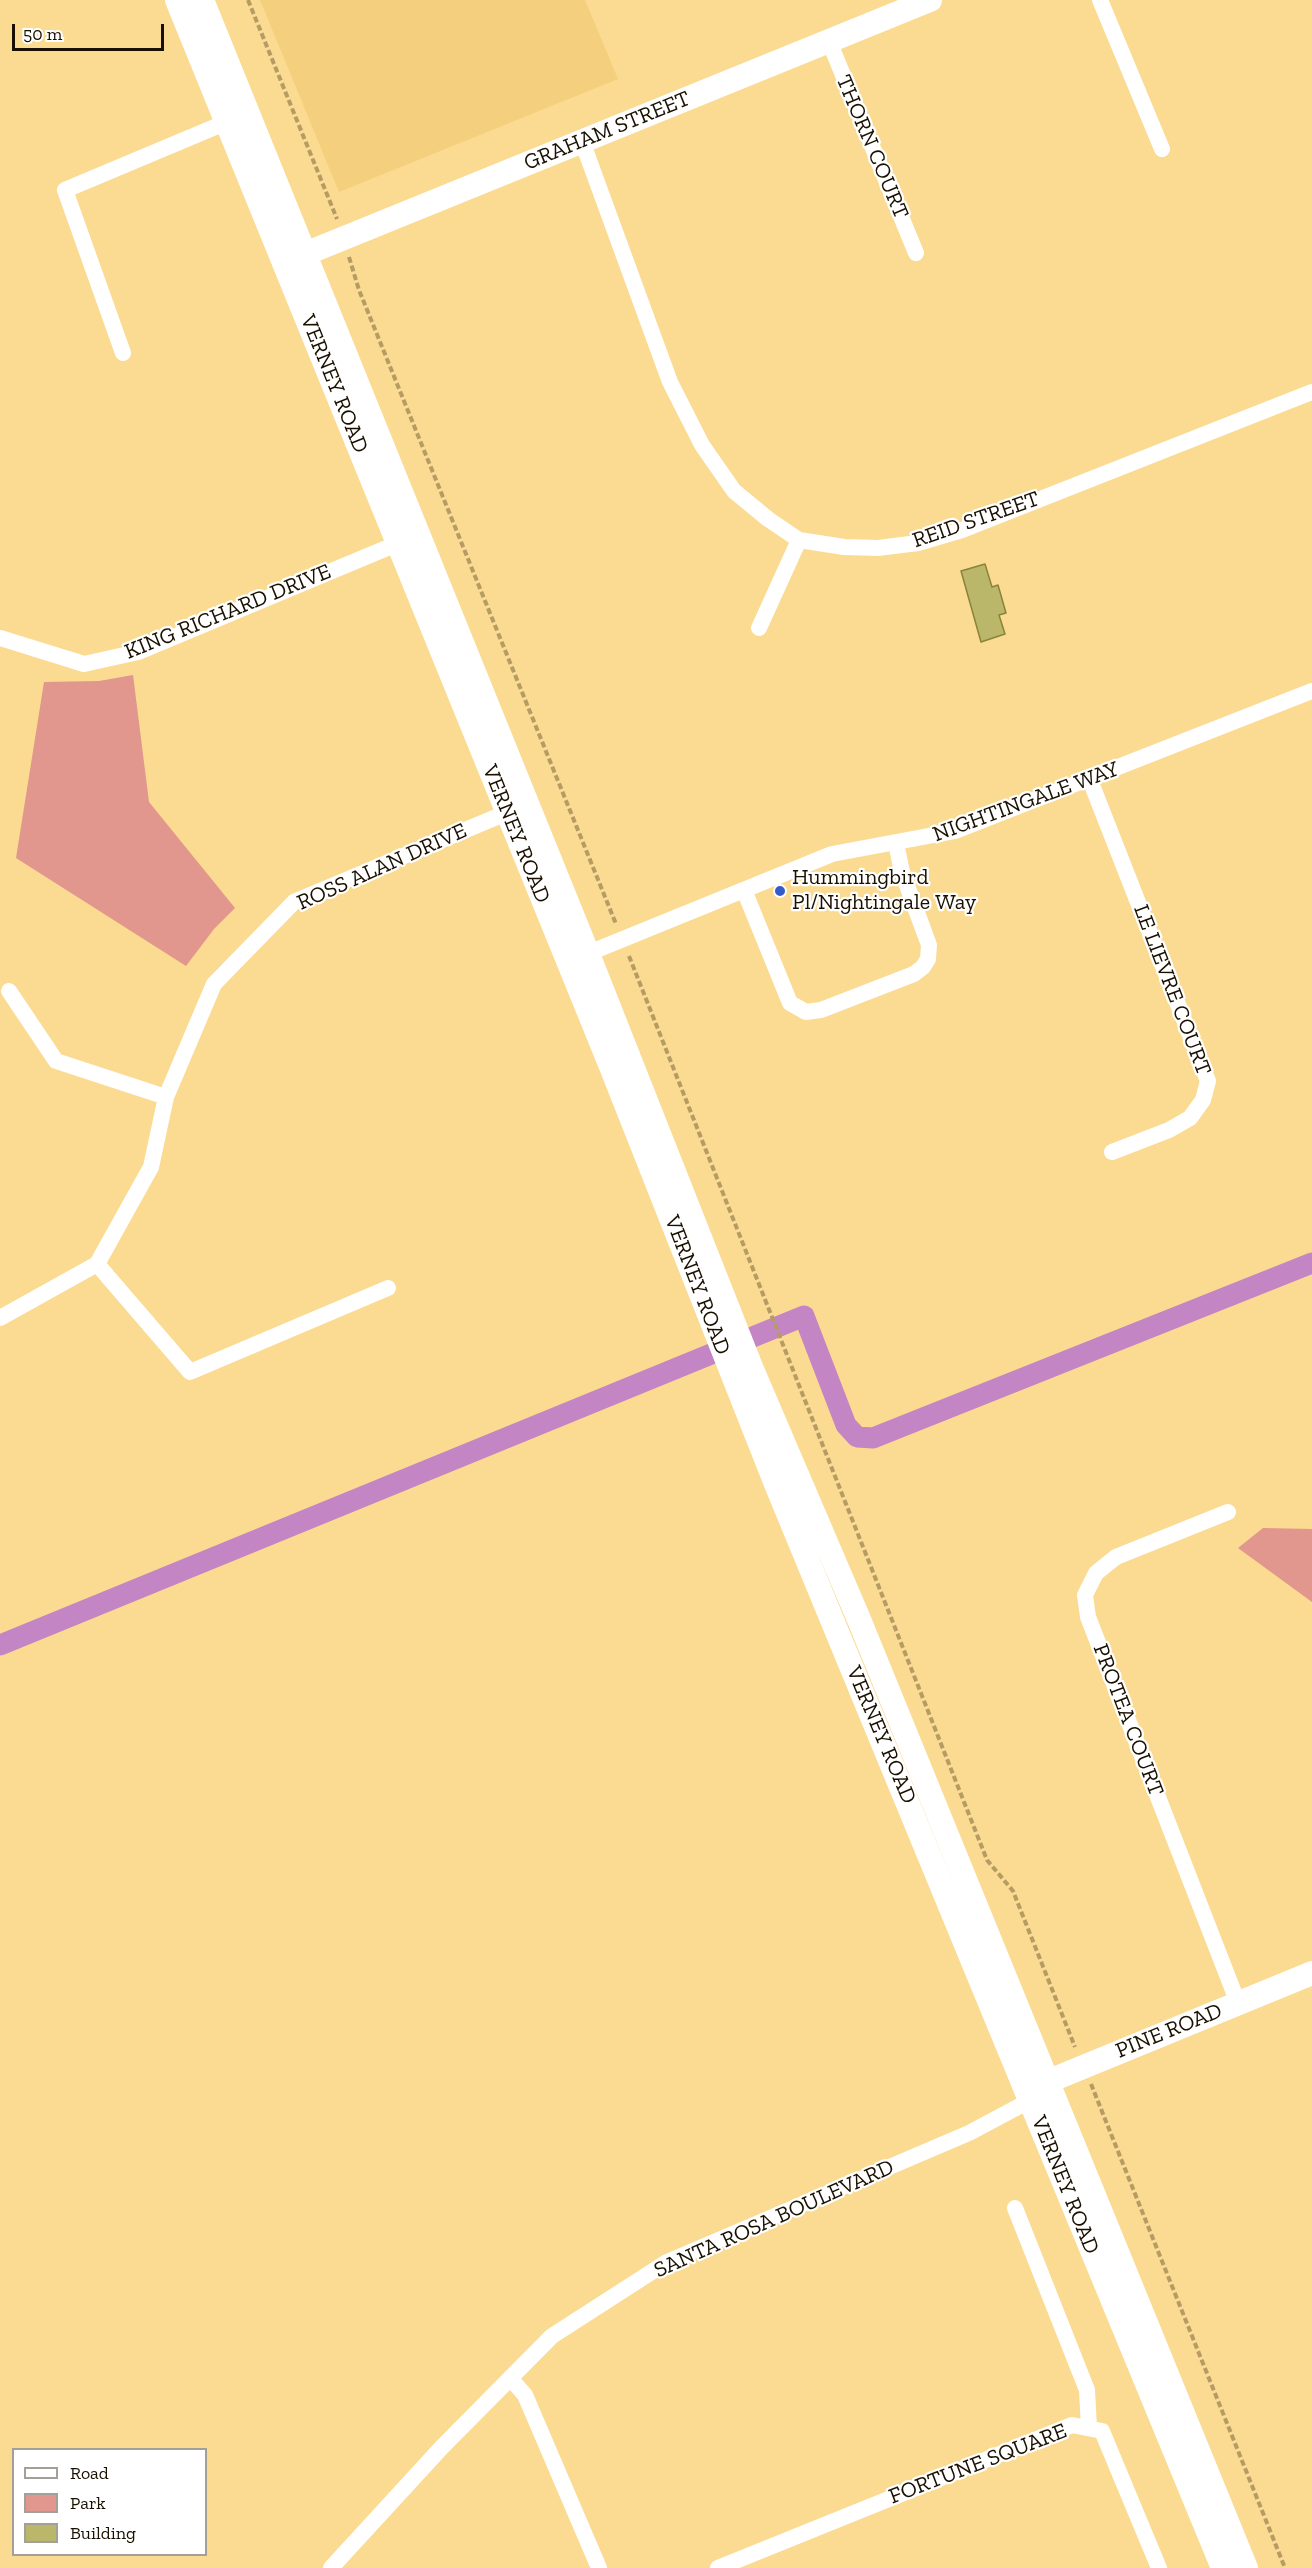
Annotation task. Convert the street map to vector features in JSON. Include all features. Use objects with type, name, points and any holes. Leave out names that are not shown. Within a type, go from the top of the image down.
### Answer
[{"type":"street","name":"VERNEY ROAD","points":[[177,0],[238,118]]},
{"type":"street","name":"VERNEY ROAD","points":[[202,0],[238,118],[578,958],[742,1371],[1035,2090],[1223,2568]]},
{"type":"street","name":"GRAHAM STREET","points":[[294,258],[930,0]]},
{"type":"street","points":[[1100,0],[1162,148]]},
{"type":"street","name":"THORN COURT","points":[[829,40],[916,253]]},
{"type":"street","points":[[123,353],[65,190],[238,118]]},
{"type":"street","name":"REID STREET","points":[[582,141],[670,382],[702,445],[734,491],[768,519],[799,540],[844,547],[878,548],[929,539],[962,530],[1312,392]]},
{"type":"street","name":"KING RICHARD DRIVE","points":[[0,638],[84,664],[138,652],[408,539]]},
{"type":"street","points":[[759,628],[799,540]]},
{"type":"street","name":"NIGHTINGALE WAY","points":[[578,958],[832,854],[955,831],[1090,780],[1312,691]]},
{"type":"street","name":"LE LIEVRE COURT","points":[[1090,780],[1208,1081],[1203,1100],[1190,1118],[1168,1130],[1112,1152]]},
{"type":"street","name":"ROSS ALAN DRIVE","points":[[97,1264],[151,1167],[166,1097],[214,984],[294,902],[517,809]]},
{"type":"street","points":[[744,890],[790,1003],[806,1012],[821,1010],[914,974],[923,967],[928,959],[929,945],[902,872],[896,843]]},
{"type":"street","points":[[9,991],[56,1060],[166,1097]]},
{"type":"street","points":[[0,1318],[97,1264],[190,1372],[388,1288]]},
{"type":"street","name":"PROTEA COURT","points":[[1228,1512],[1116,1557],[1096,1573],[1085,1595],[1088,1617],[1238,2003]]},
{"type":"street","name":"PINE ROAD","points":[[1035,2090],[1084,2066],[1312,1973]]},
{"type":"street","name":"VERNEY ROAD","points":[[1035,2090],[1245,2568]]},
{"type":"street","name":"SANTA ROSA BOULEVARD","points":[[332,2568],[442,2446],[552,2336],[667,2262],[969,2133],[1035,2090]]},
{"type":"street","points":[[1016,2208],[1087,2390],[1089,2428]]},
{"type":"street","points":[[510,2378],[525,2396],[599,2568]]},
{"type":"street","name":"FORTUNE SQUARE","points":[[718,2568],[1072,2425],[1102,2431],[1160,2568]]},
{"type":"path","points":[[248,0],[343,238],[359,290],[622,940],[987,1860],[1013,1891],[1285,2568]]},
{"type":"shaded area","points":[[260,0],[585,0],[618,79],[339,192]]},
{"type":"green space","points":[[133,675],[149,802],[235,908],[214,929],[186,966],[16,858],[44,682],[99,681]]},
{"type":"green space","points":[[1263,1528],[1312,1529],[1312,1602],[1238,1548]]},
{"type":"building","points":[[985,564],[992,587],[998,585],[1006,613],[999,615],[1005,634],[981,642],[961,571]]},
{"type":"waterway","points":[[0,1645],[804,1316],[846,1425],[857,1437],[873,1438],[1312,1263]]},
{"type":"place","name":"Hummingbird Pl/Nightingale Way","points":[[780,891]]}]
